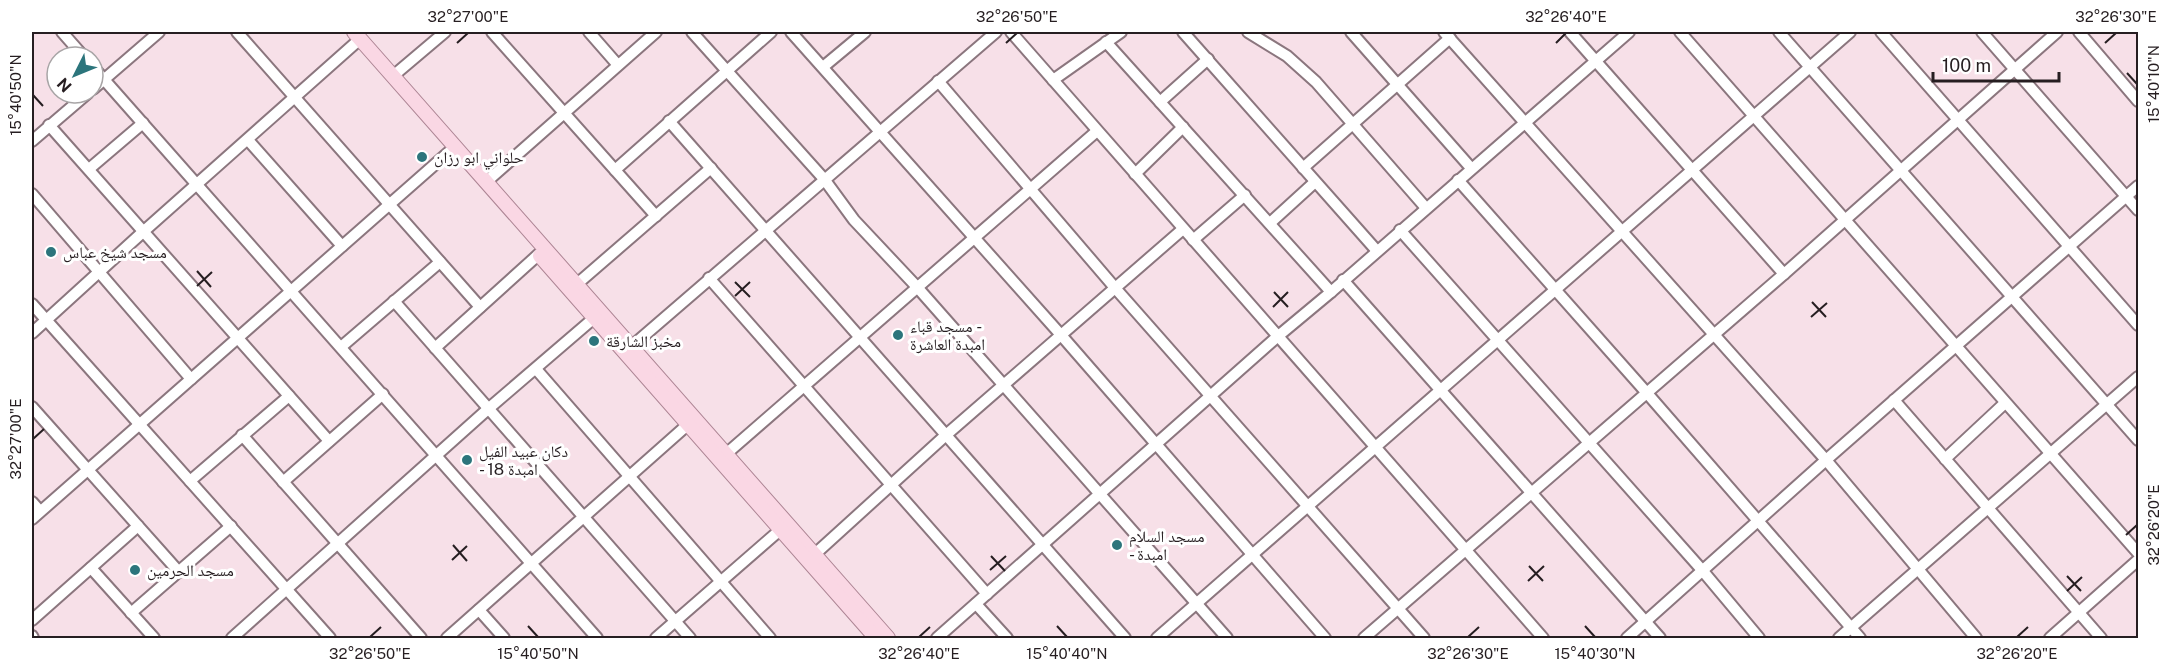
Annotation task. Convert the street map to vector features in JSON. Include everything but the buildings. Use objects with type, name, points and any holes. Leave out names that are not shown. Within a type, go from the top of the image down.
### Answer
[{"type":"main road","points":[[342,32],[356,38],[393,76],[632,346],[780,530],[876,639]]},
{"type":"main road","points":[[356,38],[449,152],[594,318],[691,421],[726,454],[888,639]]},
{"type":"street","points":[[62,32],[73,45]]},
{"type":"street","points":[[159,32],[105,80],[597,639]]},
{"type":"street","points":[[237,32],[480,307]]},
{"type":"street","points":[[393,76],[445,32]]},
{"type":"street","points":[[492,32],[656,216]]},
{"type":"street","points":[[589,32],[617,64]]},
{"type":"street","points":[[486,182],[617,64],[656,32]]},
{"type":"street","points":[[692,32],[824,179],[854,220],[917,287],[1227,639]]},
{"type":"street","points":[[615,170],[771,32]]},
{"type":"street","points":[[791,32],[975,237],[1325,639]]},
{"type":"street","points":[[823,67],[865,32]]},
{"type":"street","points":[[632,346],[996,32]]},
{"type":"street","points":[[1011,32],[1544,639]]},
{"type":"street","points":[[1053,80],[1121,32]]},
{"type":"street","points":[[1183,32],[1377,251]]},
{"type":"street","points":[[1248,32],[1298,64],[1426,208]]},
{"type":"street","points":[[1351,32],[1471,168]]},
{"type":"street","points":[[1570,32],[1784,274]]},
{"type":"street","points":[[937,639],[1155,444],[1629,32]]},
{"type":"street","points":[[1680,32],[2050,455],[2139,553]]},
{"type":"street","points":[[1779,32],[2139,441]]},
{"type":"street","points":[[1157,639],[1850,32]]},
{"type":"street","points":[[1881,32],[2139,326]]},
{"type":"street","points":[[1982,32],[2139,210]]},
{"type":"street","points":[[1364,639],[1784,274],[2057,32]]},
{"type":"street","points":[[2079,32],[2139,101]]},
{"type":"street","points":[[1303,168],[1397,85],[1447,35],[1826,460],[1976,639]]},
{"type":"street","points":[[32,333],[295,98],[356,38]]},
{"type":"street","points":[[1106,42],[1331,292]]},
{"type":"street","points":[[1160,102],[1208,59]]},
{"type":"street","points":[[938,81],[1116,289],[1424,639]]},
{"type":"street","points":[[32,141],[74,105]]},
{"type":"street","points":[[669,121],[1043,543],[1125,639]]},
{"type":"street","points":[[89,169],[143,123]]},
{"type":"street","points":[[50,125],[329,441]]},
{"type":"street","points":[[1135,174],[1183,127]]},
{"type":"street","points":[[726,454],[1097,131]]},
{"type":"street","points":[[248,140],[342,246]]},
{"type":"street","points":[[32,502],[36,515],[449,152]]},
{"type":"street","points":[[577,284],[711,168]]},
{"type":"street","points":[[1458,180],[1759,520],[1860,639]]},
{"type":"street","points":[[1270,223],[1315,182]]},
{"type":"street","points":[[1627,639],[1826,460],[2139,186]]},
{"type":"street","points":[[32,194],[191,379]]},
{"type":"street","points":[[1193,240],[1245,195]]},
{"type":"street","points":[[815,554],[946,435],[1183,229]]},
{"type":"street","points":[[1400,230],[1702,570],[1759,639]]},
{"type":"street","points":[[435,348],[539,254]]},
{"type":"street","points":[[340,347],[440,262]]},
{"type":"street","points":[[709,278],[987,594]]},
{"type":"street","points":[[1343,280],[1660,639]]},
{"type":"street","points":[[394,301],[690,639]]},
{"type":"street","points":[[32,304],[138,426],[231,526],[330,639]]},
{"type":"street","points":[[234,638],[286,588],[594,318]]},
{"type":"street","points":[[536,369],[770,639]]},
{"type":"street","points":[[1839,639],[2139,376]]},
{"type":"street","points":[[283,482],[383,394]]},
{"type":"street","points":[[190,481],[290,396]]},
{"type":"street","points":[[1894,400],[2101,639]]},
{"type":"street","points":[[1945,459],[2005,402]]},
{"type":"street","points":[[32,407],[179,572]]},
{"type":"street","points":[[447,639],[691,421]]},
{"type":"street","points":[[242,435],[421,639]]},
{"type":"street","points":[[32,620],[138,526]]},
{"type":"street","points":[[131,612],[231,526]]},
{"type":"street","points":[[656,639],[780,530]]},
{"type":"street","points":[[2050,639],[2139,560]]},
{"type":"street","points":[[91,568],[154,639]]},
{"type":"street","points":[[976,604],[1007,639]]},
{"type":"street","points":[[479,610],[504,639]]},
{"type":"place","name":"حلواني ابو رزان","points":[[422,157]]},
{"type":"place","name":"مسجد شيخ عباس","points":[[51,252]]},
{"type":"place","name":"مسجد قباء - امبدة العاشرة","points":[[898,335]]},
{"type":"place","name":"مخبز الشارقة","points":[[594,341]]},
{"type":"place","name":"دكان عبيد الفيل - امبدة 18","points":[[467,460]]},
{"type":"place","name":"مسجد السلام - امبدة","points":[[1117,545]]},
{"type":"place","name":"مسجد الحرمين","points":[[135,570]]}]
